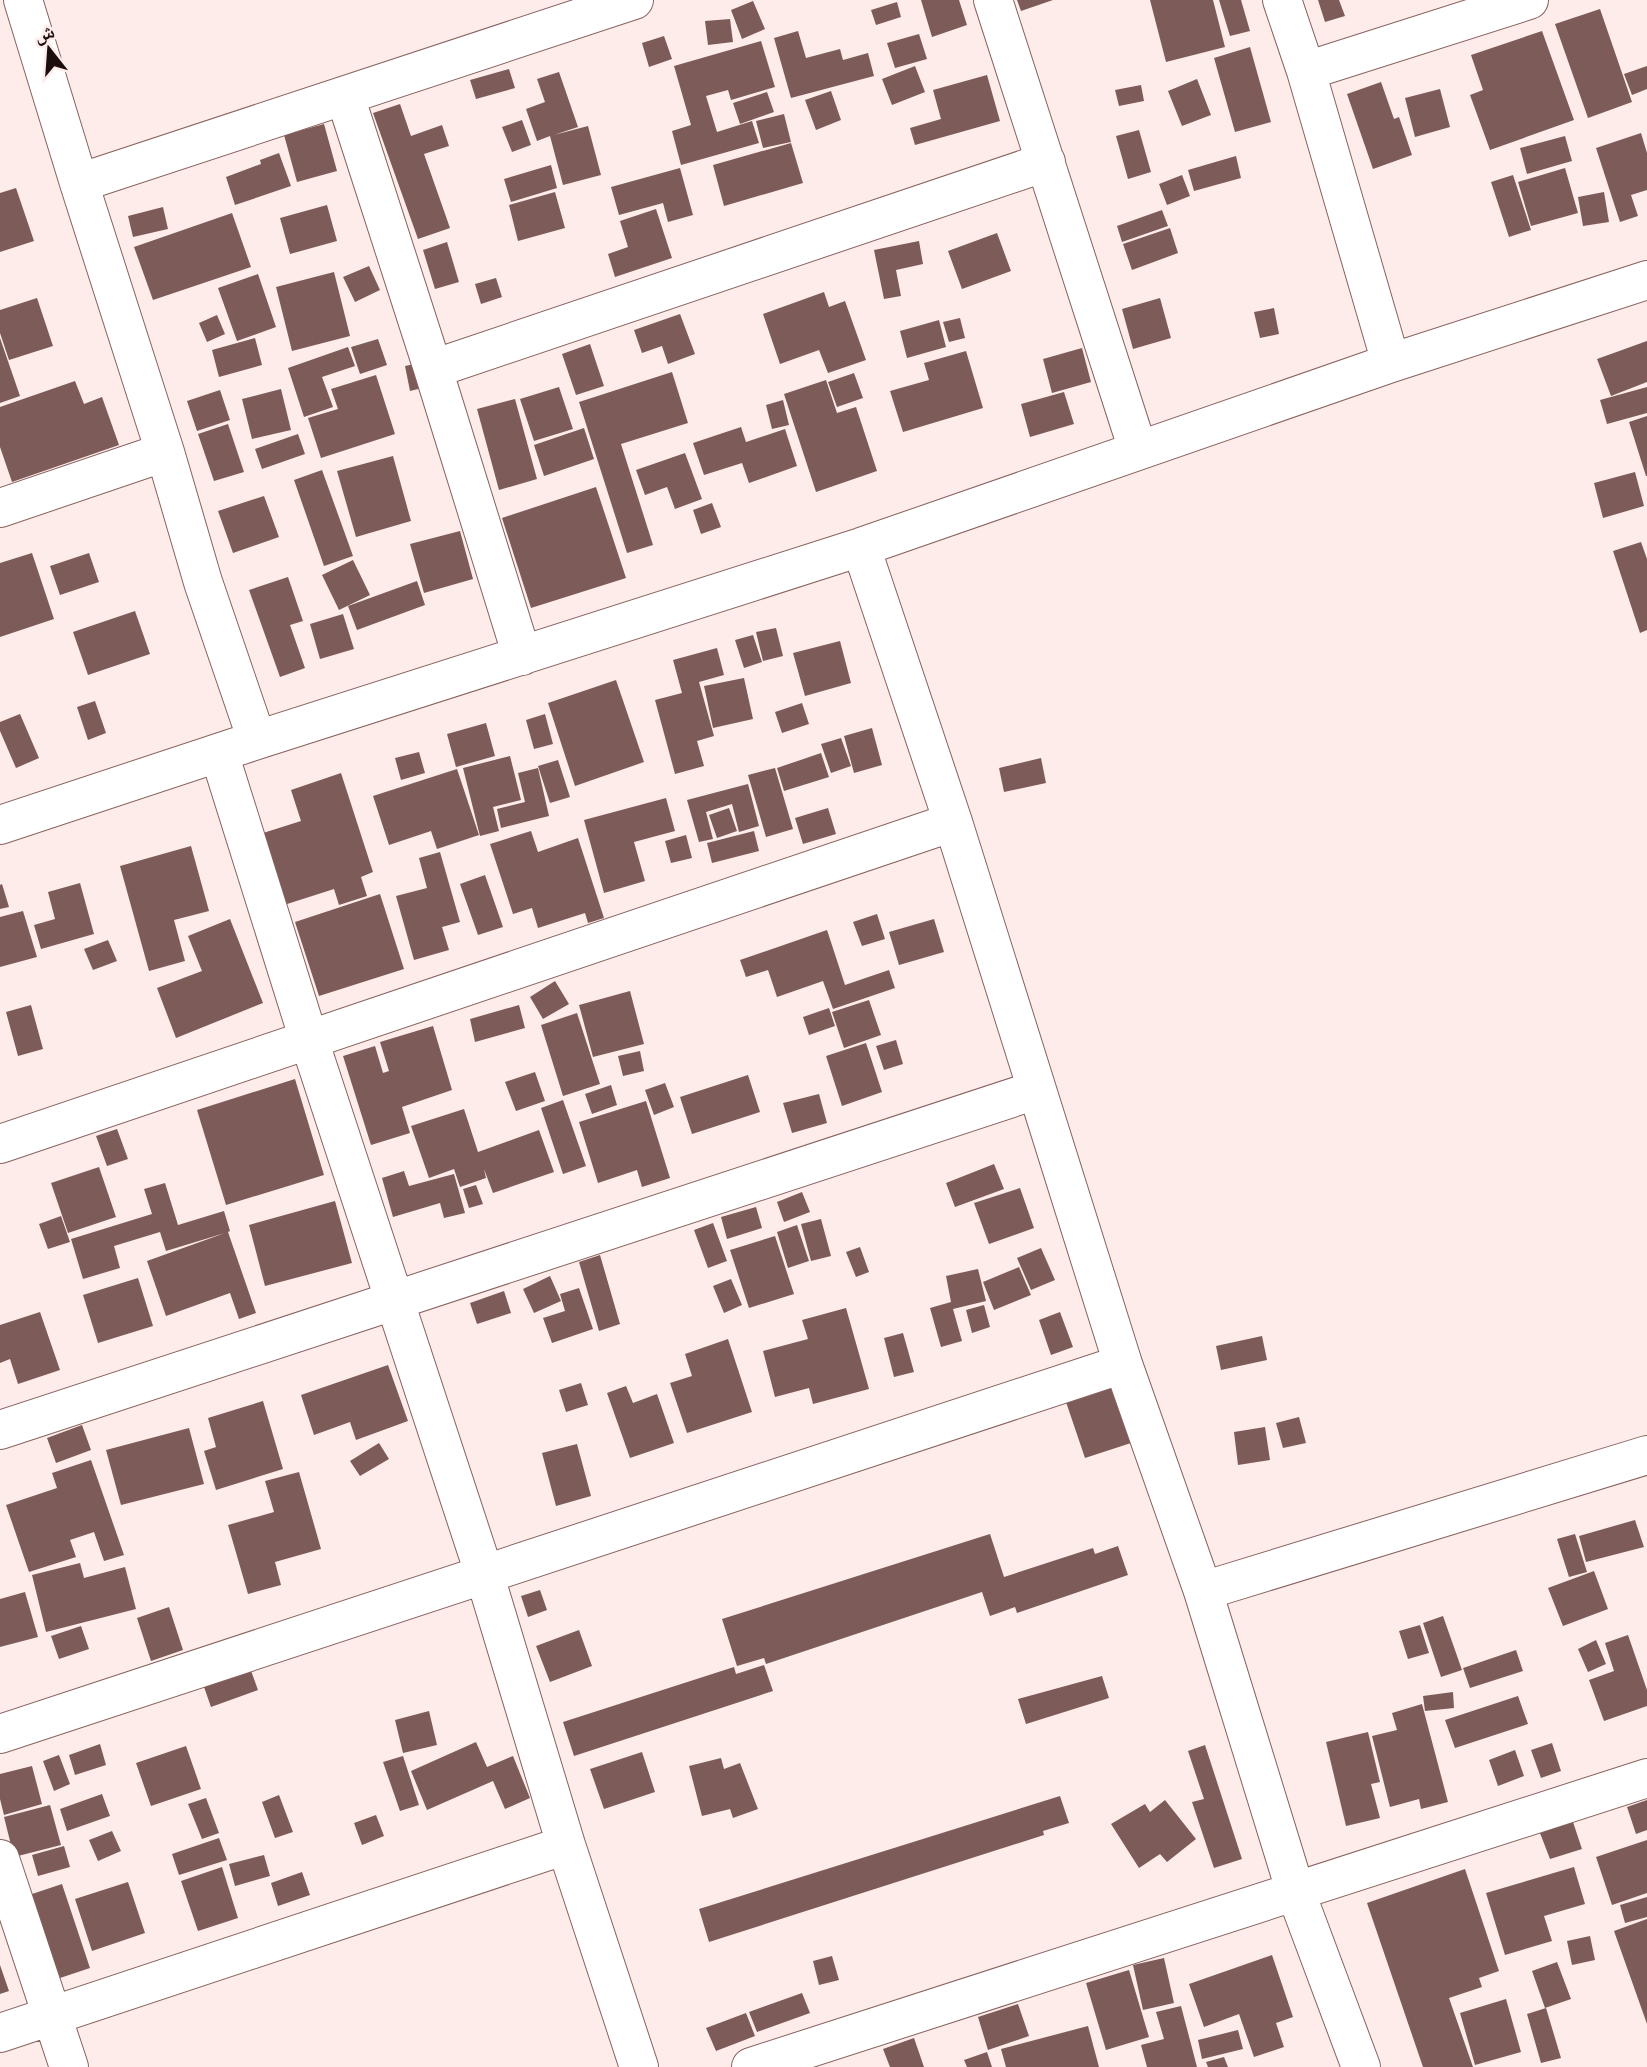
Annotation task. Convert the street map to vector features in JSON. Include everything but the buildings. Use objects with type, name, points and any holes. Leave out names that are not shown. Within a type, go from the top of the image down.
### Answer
[{"type":"street","points":[[23,0],[165,452],[203,582],[257,740]]},
{"type":"street","points":[[79,183],[345,96],[564,11],[634,0]]},
{"type":"street","points":[[993,0],[1138,450]]},
{"type":"street","points":[[1282,0],[1306,71],[1391,363]]},
{"type":"street","points":[[1306,71],[1529,0]]},
{"type":"street","points":[[345,96],[522,656]]},
{"type":"street","points":[[433,369],[1046,162]]},
{"type":"street","points":[[0,825],[861,547],[1391,363],[1647,280]]},
{"type":"street","points":[[0,508],[165,452]]},
{"type":"street","points":[[861,547],[953,822],[1123,1363],[1203,1591],[1296,1893],[1361,2067]]},
{"type":"street","points":[[219,753],[309,1040],[484,1573],[566,1845],[639,2067]]},
{"type":"street","points":[[0,1144],[953,822]]},
{"type":"street","points":[[0,1430],[1037,1090]]},
{"type":"street","points":[[0,1734],[1123,1363]]},
{"type":"street","points":[[1203,1591],[1647,1455]]},
{"type":"street","points":[[751,2067],[1647,1778]]},
{"type":"street","points":[[0,2033],[566,1845]]},
{"type":"street","points":[[0,1859],[69,2067]]}]
